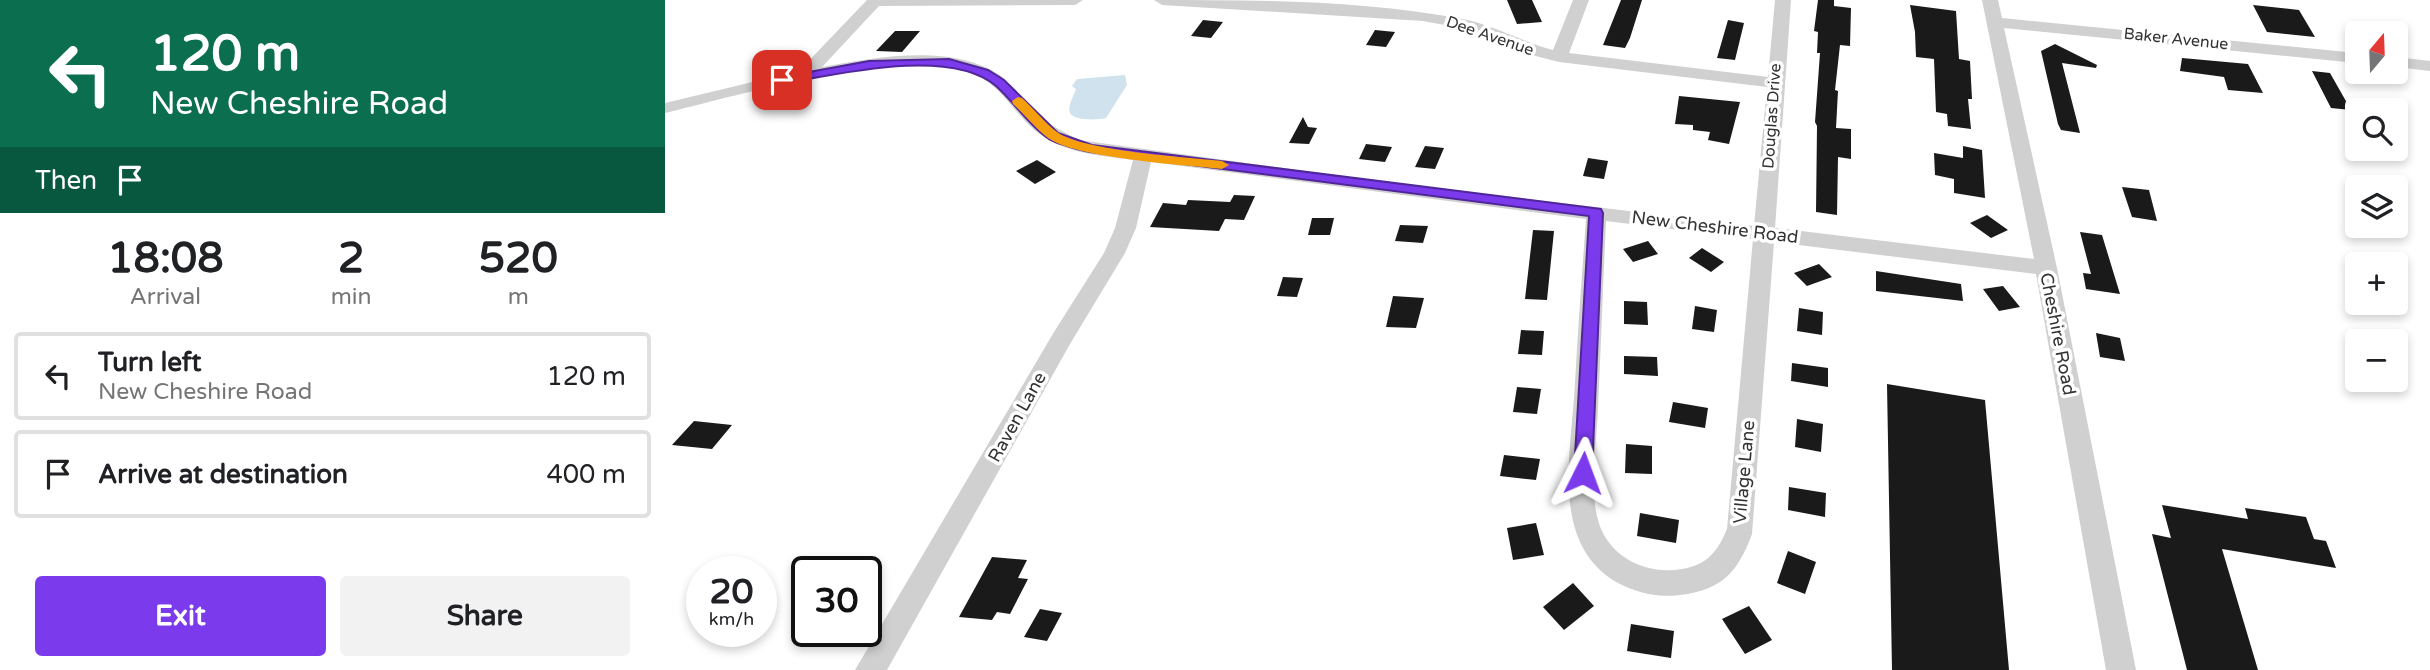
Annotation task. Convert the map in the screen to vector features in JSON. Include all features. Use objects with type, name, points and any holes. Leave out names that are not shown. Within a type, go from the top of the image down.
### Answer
[{"type":"street","points":[[805,75],[875,1],[1075,0]]},
{"type":"street","name":"Dee Avenue","points":[[1162,0],[1302,6],[1445,19],[1485,31],[1518,46],[1559,57],[1774,83]]},
{"type":"street","points":[[1559,57],[1581,0]]},
{"type":"street","name":"Douglas Drive","points":[[1763,232],[1783,0]]},
{"type":"street","name":"Baker Avenue","points":[[1992,11],[2345,56]]},
{"type":"street","name":"Cheshire Road","points":[[1992,11],[2046,268],[2121,670]]},
{"type":"street","name":"New Cheshire Road","points":[[665,108],[805,75],[899,62],[938,61],[969,66],[1000,83],[1053,136],[1090,148],[2046,268]]},
{"type":"street","points":[[2408,63],[2430,66]]},
{"type":"street","name":"Raven Lane","points":[[870,670],[970,503],[1057,346],[1110,260],[1122,237],[1144,156]]},
{"type":"street","name":"Village Lane","points":[[1596,213],[1583,473],[1586,525],[1600,552],[1618,569],[1641,581],[1668,585],[1693,580],[1718,569],[1733,550],[1740,529],[1763,232]]},
{"type":"water","points":[[1125,75],[1127,85],[1106,118],[1081,119],[1072,116],[1069,110],[1076,89],[1072,86],[1077,79]]},
{"type":"building","points":[[1507,0],[1532,0],[1542,22],[1517,24]]},
{"type":"building","points":[[1621,0],[1642,0],[1630,38],[1625,48],[1603,45]]},
{"type":"building","points":[[1818,0],[1834,0],[1834,6],[1851,8],[1850,46],[1840,45],[1835,90],[1838,91],[1836,128],[1851,129],[1851,159],[1838,157],[1837,215],[1816,212],[1815,122],[1820,53],[1817,53],[1818,32],[1814,31]]},
{"type":"building","points":[[1910,5],[1956,11],[1959,59],[1970,61],[1972,99],[1968,99],[1971,129],[1948,126],[1947,114],[1936,112],[1934,59],[1916,57]]},
{"type":"building","points":[[2253,5],[2299,10],[2315,37],[2267,32]]},
{"type":"building","points":[[1203,20],[1223,22],[1211,38],[1191,36]]},
{"type":"building","points":[[1728,20],[1744,23],[1735,60],[1717,58]]},
{"type":"building","points":[[1375,30],[1395,32],[1386,47],[1366,45]]},
{"type":"building","points":[[895,31],[920,31],[902,52],[876,51]]},
{"type":"building","points":[[2055,44],[2097,65],[2096,68],[2062,63],[2080,133],[2061,130],[2058,124],[2041,51]]},
{"type":"building","points":[[2182,58],[2248,64],[2263,93],[2228,90],[2224,77],[2180,71]]},
{"type":"building","points":[[2312,71],[2330,73],[2345,99],[2345,109],[2331,108]]},
{"type":"building","points":[[1679,96],[1740,102],[1729,144],[1708,140],[1710,132],[1693,130],[1693,125],[1675,124]]},
{"type":"building","points":[[1303,117],[1308,127],[1317,128],[1309,144],[1289,143]]},
{"type":"building","points":[[1366,144],[1392,147],[1385,162],[1359,159]]},
{"type":"building","points":[[1425,146],[1444,148],[1435,169],[1415,167]]},
{"type":"building","points":[[1963,146],[1982,150],[1985,198],[1954,193],[1954,179],[1935,175],[1934,153],[1963,158]]},
{"type":"building","points":[[1588,158],[1608,161],[1604,179],[1583,176]]},
{"type":"building","points":[[1037,160],[1056,172],[1035,184],[1016,171]]},
{"type":"building","points":[[2122,187],[2149,190],[2157,221],[2132,217]]},
{"type":"building","points":[[1234,195],[1255,196],[1244,220],[1225,219],[1219,231],[1150,227],[1163,203],[1186,205],[1188,200],[1230,202]]},
{"type":"building","points":[[1987,215],[2008,230],[1991,238],[1970,223]]},
{"type":"building","points":[[1312,218],[1334,218],[1330,235],[1308,235]]},
{"type":"building","points":[[1400,225],[1428,226],[1423,243],[1395,241]]},
{"type":"building","points":[[1533,230],[1554,231],[1547,300],[1525,299]]},
{"type":"building","points":[[2080,232],[2102,235],[2120,294],[2086,289],[2083,273],[2091,274]]},
{"type":"building","points":[[1648,241],[1658,254],[1633,262],[1623,249]]},
{"type":"building","points":[[1702,248],[1724,262],[1711,272],[1689,258]]},
{"type":"building","points":[[1819,264],[1832,277],[1807,286],[1794,273]]},
{"type":"building","points":[[1876,271],[1961,284],[1963,301],[1876,291]]},
{"type":"building","points":[[1283,277],[1303,278],[1297,297],[1277,296]]},
{"type":"building","points":[[2003,286],[2020,307],[1999,311],[1983,289]]},
{"type":"building","points":[[1393,296],[1424,298],[1416,328],[1386,327]]},
{"type":"building","points":[[1624,301],[1647,302],[1648,325],[1624,324]]},
{"type":"building","points":[[1695,306],[1717,310],[1714,332],[1692,329]]},
{"type":"building","points":[[1799,308],[1823,312],[1822,335],[1797,331]]},
{"type":"building","points":[[1521,330],[1544,331],[1542,355],[1518,354]]},
{"type":"building","points":[[2096,333],[2120,338],[2125,361],[2100,357]]},
{"type":"building","points":[[1624,356],[1657,357],[1658,376],[1624,374]]},
{"type":"building","points":[[1792,363],[1828,368],[1828,387],[1791,381]]},
{"type":"building","points":[[1887,384],[1985,400],[2009,670],[1892,670]]},
{"type":"building","points":[[1517,387],[1541,389],[1537,414],[1513,412]]},
{"type":"building","points":[[1673,402],[1708,408],[1705,428],[1669,422]]},
{"type":"building","points":[[1797,419],[1823,424],[1821,452],[1795,447]]},
{"type":"building","points":[[694,421],[732,425],[712,449],[672,445]]},
{"type":"building","points":[[1626,444],[1652,446],[1652,474],[1625,473]]},
{"type":"building","points":[[1504,455],[1540,459],[1536,480],[1500,476]]},
{"type":"building","points":[[1789,487],[1826,493],[1825,517],[1788,510]]},
{"type":"building","points":[[2162,505],[2248,519],[2245,508],[2306,517],[2314,539],[2326,541],[2336,568],[2222,549],[2258,670],[2187,670],[2152,534],[2171,538]]},
{"type":"building","points":[[1640,513],[1679,520],[1676,543],[1637,536]]},
{"type":"building","points":[[1536,523],[1544,555],[1513,560],[1507,528]]},
{"type":"building","points":[[1788,551],[1816,562],[1805,594],[1777,583]]},
{"type":"building","points":[[992,557],[1027,560],[1018,578],[1028,579],[1010,614],[997,612],[992,620],[959,617]]},
{"type":"building","points":[[1573,583],[1594,606],[1564,630],[1543,607]]},
{"type":"building","points":[[1749,606],[1772,640],[1745,654],[1722,619]]},
{"type":"building","points":[[1040,609],[1062,613],[1047,641],[1024,637]]},
{"type":"building","points":[[1631,624],[1674,631],[1671,658],[1627,651]]},
{"type":"slow traffic","points":[[1018,101],[1053,136],[1069,143],[1114,153],[1222,165]]},
{"type":"route","points":[[782,80],[869,65],[949,62],[984,72],[1000,83],[1053,136],[1090,148],[1596,213],[1583,473]]}]
